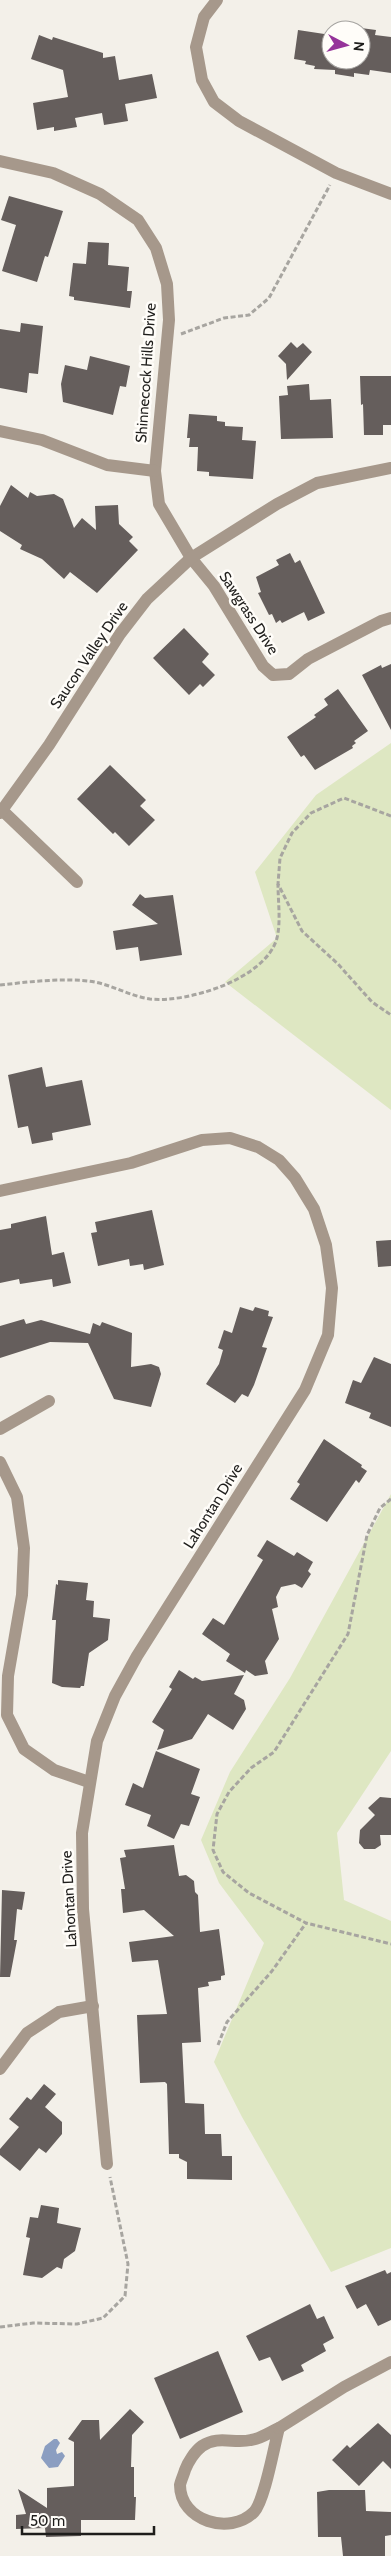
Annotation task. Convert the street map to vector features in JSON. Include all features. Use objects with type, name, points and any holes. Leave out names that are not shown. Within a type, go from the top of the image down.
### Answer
[{"type":"street","points":[[217,0],[204,17],[196,47],[202,80],[214,102],[239,121],[336,173],[391,194]]},
{"type":"street","name":"Shinnecock Hills Drive","points":[[0,161],[53,173],[100,194],[138,220],[156,248],[167,284],[167,333],[154,471],[159,504],[191,558]]},
{"type":"street","points":[[0,430],[42,440],[107,465],[154,471]]},
{"type":"street","name":"Saucon Valley Drive","points":[[1,812],[49,745],[120,634],[147,599],[191,558],[277,504],[317,483],[391,468]]},
{"type":"street","name":"Sawgrass Drive","points":[[191,558],[214,586],[263,666],[273,675],[289,674],[308,659],[381,621],[391,618]]},
{"type":"street","points":[[1,812],[77,882]]},
{"type":"street","name":"Lahontan Drive","points":[[0,1191],[132,1164],[202,1140],[230,1138],[258,1147],[279,1160],[295,1178],[314,1209],[326,1245],[332,1288],[328,1335],[305,1390],[137,1656],[115,1696],[97,1741],[88,1782],[82,1832],[83,1899],[107,2164]]},
{"type":"street","points":[[0,1429],[49,1401]]},
{"type":"street","points":[[0,1462],[17,1497],[24,1548],[22,1596],[8,1676],[7,1715],[24,1748],[54,1770],[88,1782]]},
{"type":"street","points":[[0,2069],[27,2033],[59,2012],[93,2006]]},
{"type":"street","points":[[279,2428],[265,2490],[255,2511],[237,2523],[214,2524],[196,2515],[185,2504],[180,2484],[188,2462],[202,2446],[220,2439],[250,2440],[279,2428],[344,2386],[391,2362]]},
{"type":"path","points":[[167,333],[182,334],[224,318],[249,315],[269,298],[336,173]]},
{"type":"path","points":[[0,985],[88,981],[150,999],[195,995],[226,985],[267,959],[277,938],[280,858],[292,833],[311,813],[344,798],[391,816]]},
{"type":"path","points":[[278,884],[302,931],[338,964],[372,1002],[391,1016]]},
{"type":"path","points":[[391,1499],[380,1508],[367,1536],[348,1634],[274,1752],[251,1768],[234,1786],[217,1814],[213,1850],[223,1872],[249,1893],[306,1923],[391,1944]]},
{"type":"path","points":[[218,2045],[227,2022],[272,1972],[306,1923]]},
{"type":"path","points":[[0,2327],[33,2323],[77,2324],[103,2318],[124,2296],[128,2264],[107,2164]]},
{"type":"green space","points":[[391,743],[391,1110],[225,982],[277,938],[255,872],[316,795]]},
{"type":"green space","points":[[391,1494],[391,1751],[337,1833],[344,1900],[391,1921],[391,2248],[331,2272],[242,2117],[214,2062],[264,1943],[219,1883],[201,1840],[230,1772],[290,1678]]},
{"type":"water","points":[[54,2439],[57,2439],[60,2443],[56,2450],[57,2454],[62,2452],[65,2456],[58,2467],[49,2468],[41,2458],[45,2446]]},
{"type":"building","points":[[371,29],[376,30],[375,35],[391,37],[391,73],[370,70]]},
{"type":"building","points":[[298,30],[321,33],[321,69],[314,69],[315,66],[305,64],[306,61],[294,59]]},
{"type":"building","points":[[39,35],[52,40],[53,37],[103,53],[103,58],[115,56],[119,80],[152,74],[157,98],[125,104],[128,121],[104,125],[102,113],[75,118],[77,127],[54,131],[54,127],[37,130],[33,103],[68,97],[63,70],[31,59]]},
{"type":"building","points":[[335,70],[370,70],[369,75],[354,73],[354,77],[335,74]]},
{"type":"building","points":[[9,196],[63,211],[48,257],[45,256],[37,282],[2,271],[16,225],[1,220]]},
{"type":"building","points":[[88,242],[109,243],[108,265],[129,267],[127,291],[132,291],[130,308],[74,300],[74,297],[69,296],[73,263],[86,264]]},
{"type":"building","points":[[21,323],[43,326],[38,374],[29,373],[27,393],[0,388],[0,329],[20,332]]},
{"type":"building","points":[[291,342],[297,348],[303,343],[312,352],[287,380],[286,364],[278,356]]},
{"type":"building","points":[[90,356],[130,366],[126,387],[120,386],[113,415],[63,402],[61,384],[65,365],[87,370]]},
{"type":"building","points":[[360,376],[391,376],[391,425],[383,425],[383,435],[364,435]]},
{"type":"building","points":[[309,384],[310,400],[331,399],[333,438],[281,439],[279,396],[288,395],[287,386]]},
{"type":"building","points":[[189,414],[217,416],[217,421],[225,422],[225,426],[243,427],[242,440],[256,441],[253,479],[209,476],[209,472],[197,471],[198,447],[189,447],[190,438],[187,438]]},
{"type":"building","points":[[11,485],[28,498],[30,492],[37,496],[54,494],[63,499],[74,528],[82,518],[96,530],[95,506],[118,505],[119,524],[133,537],[129,541],[138,550],[97,593],[70,572],[64,579],[42,559],[20,549],[22,545],[0,531],[0,506]]},
{"type":"building","points":[[290,553],[295,563],[300,560],[325,613],[308,621],[304,612],[282,623],[280,620],[276,623],[272,614],[269,615],[258,593],[261,592],[256,577],[279,565],[276,560]]},
{"type":"building","points":[[184,628],[209,654],[202,662],[215,675],[203,687],[200,684],[189,695],[153,658]]},
{"type":"building","points":[[391,664],[391,730],[362,675],[381,665],[382,668]]},
{"type":"building","points":[[338,689],[368,731],[354,741],[356,743],[352,746],[353,748],[315,770],[304,755],[301,757],[287,737],[316,717],[314,715],[328,705],[324,699]]},
{"type":"building","points":[[110,765],[146,800],[140,806],[155,820],[129,846],[115,832],[113,834],[77,799]]},
{"type":"building","points":[[140,894],[145,898],[173,895],[182,955],[140,961],[138,947],[116,950],[113,931],[158,924],[132,905]]},
{"type":"building","points":[[42,1067],[46,1087],[82,1080],[91,1125],[52,1133],[53,1140],[32,1144],[28,1126],[18,1128],[8,1075]]},
{"type":"building","points":[[152,1210],[164,1265],[144,1270],[143,1264],[130,1266],[129,1259],[98,1266],[91,1233],[97,1232],[95,1222]]},
{"type":"building","points":[[46,1216],[52,1255],[64,1252],[71,1283],[53,1287],[52,1279],[20,1284],[19,1279],[0,1283],[0,1230],[11,1228],[11,1224]]},
{"type":"building","points":[[391,1240],[391,1266],[378,1267],[376,1241]]},
{"type":"building","points":[[240,1307],[253,1311],[255,1307],[269,1311],[268,1316],[273,1317],[262,1347],[267,1348],[254,1385],[248,1397],[242,1394],[235,1403],[206,1384],[219,1364],[223,1350],[218,1348],[224,1330],[232,1333]]},
{"type":"building","points":[[24,1319],[26,1324],[41,1320],[90,1334],[93,1323],[100,1326],[102,1322],[132,1333],[131,1367],[151,1364],[159,1367],[161,1374],[151,1407],[114,1399],[88,1343],[50,1342],[0,1358],[0,1326]]},
{"type":"building","points":[[374,1357],[391,1364],[391,1427],[369,1418],[371,1413],[345,1403],[353,1380],[361,1383]]},
{"type":"building","points":[[324,1439],[362,1465],[361,1467],[367,1471],[359,1483],[356,1480],[327,1522],[290,1499],[300,1484],[297,1482]]},
{"type":"building","points":[[267,1540],[294,1556],[297,1552],[313,1562],[308,1571],[311,1574],[302,1588],[295,1584],[281,1587],[276,1597],[278,1607],[272,1609],[279,1639],[265,1661],[268,1674],[255,1676],[246,1670],[245,1673],[226,1661],[230,1654],[202,1634],[213,1618],[224,1625],[263,1560],[257,1556]]},
{"type":"building","points":[[58,1580],[88,1583],[86,1600],[94,1601],[93,1617],[110,1619],[108,1640],[89,1653],[84,1686],[80,1688],[62,1687],[52,1683],[56,1620],[52,1620]]},
{"type":"building","points":[[179,1670],[193,1679],[195,1677],[202,1681],[244,1675],[234,1694],[244,1700],[246,1709],[233,1730],[208,1714],[192,1739],[157,1750],[164,1730],[152,1722],[172,1689],[169,1687]]},
{"type":"building","points":[[156,1751],[200,1769],[191,1794],[200,1797],[189,1826],[181,1824],[174,1839],[147,1826],[151,1815],[125,1805],[133,1783],[143,1788]]},
{"type":"building","points":[[380,1797],[391,1798],[391,1835],[380,1835],[381,1845],[375,1849],[364,1849],[359,1843],[360,1830],[375,1815],[368,1808]]},
{"type":"building","points":[[174,1845],[179,1876],[186,1875],[194,1881],[195,1892],[198,1895],[200,1932],[219,1929],[225,1975],[221,1976],[221,1980],[208,1982],[209,1986],[198,1988],[201,2042],[182,2043],[185,2103],[204,2104],[205,2134],[221,2134],[222,2156],[232,2156],[232,2180],[187,2179],[187,2162],[179,2158],[179,2154],[169,2154],[167,2084],[165,2082],[140,2083],[137,2015],[167,2014],[158,1960],[132,1962],[129,1942],[174,1936],[144,1910],[123,1913],[121,1889],[125,1889],[120,1858],[126,1857],[124,1850]]},
{"type":"building","points":[[2,1890],[25,1892],[22,1910],[17,1909],[14,1940],[17,1940],[10,1977],[0,1977]]},
{"type":"building","points":[[44,2084],[56,2094],[45,2107],[62,2122],[62,2134],[46,2153],[39,2148],[20,2171],[0,2155],[0,2149],[19,2127],[9,2119],[27,2097],[31,2100]]},
{"type":"building","points":[[41,2205],[59,2208],[57,2223],[81,2228],[75,2251],[64,2259],[62,2269],[57,2267],[42,2278],[23,2275],[30,2238],[26,2237],[30,2217],[38,2218]]},
{"type":"building","points":[[385,2270],[387,2274],[391,2272],[391,2320],[378,2326],[366,2304],[357,2309],[345,2286]]},
{"type":"building","points":[[310,2304],[317,2319],[324,2316],[334,2338],[323,2344],[326,2351],[301,2365],[304,2371],[282,2381],[270,2357],[259,2361],[246,2336]]},
{"type":"building","points":[[218,2351],[243,2412],[180,2439],[154,2378]]},
{"type":"building","points":[[130,2409],[144,2422],[132,2435],[131,2467],[134,2467],[135,2520],[81,2520],[81,2536],[46,2537],[45,2528],[16,2529],[16,2515],[26,2514],[18,2489],[47,2508],[47,2488],[74,2486],[74,2442],[68,2439],[82,2420],[99,2420],[100,2440]]},
{"type":"building","points":[[378,2423],[391,2435],[391,2469],[383,2461],[359,2486],[332,2460],[347,2445],[350,2448]]},
{"type":"building","points":[[365,2490],[366,2511],[391,2512],[391,2535],[385,2536],[385,2556],[343,2556],[341,2537],[318,2537],[317,2492]]}]
